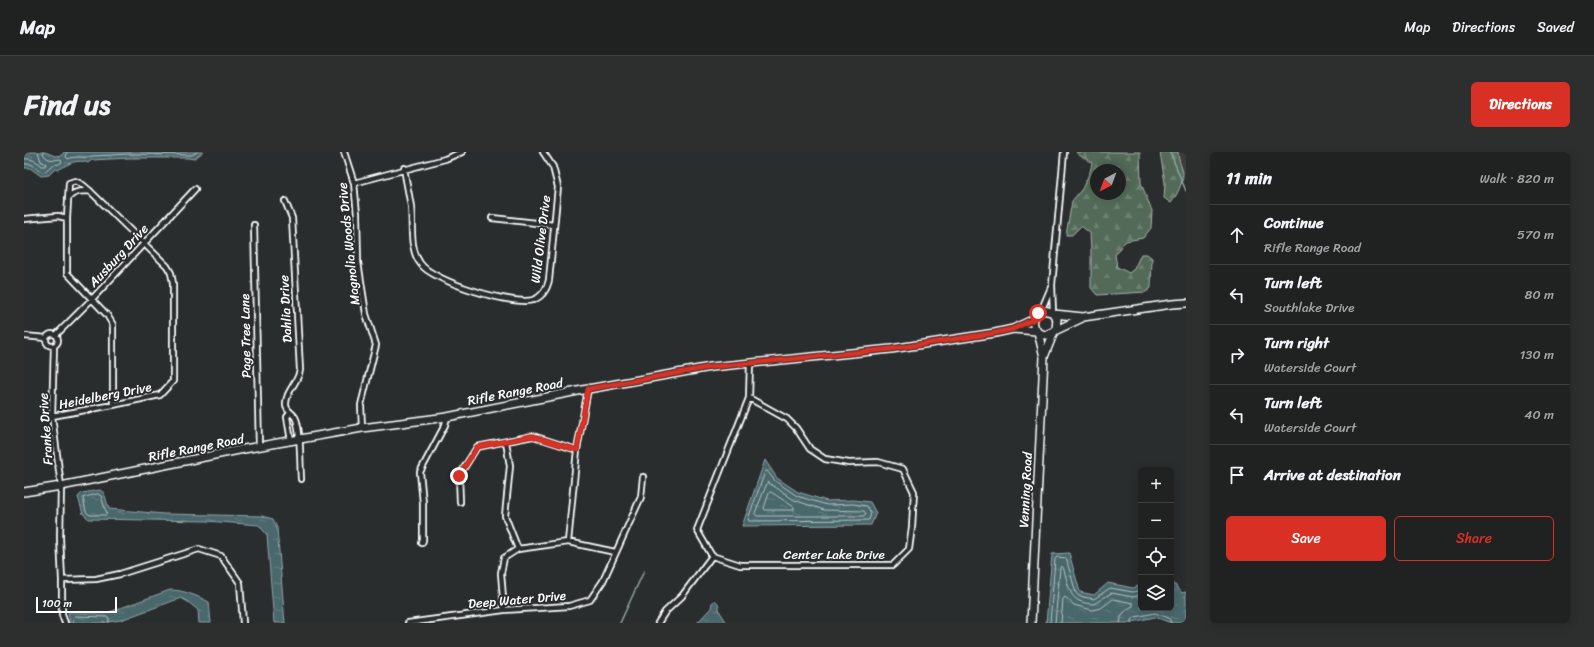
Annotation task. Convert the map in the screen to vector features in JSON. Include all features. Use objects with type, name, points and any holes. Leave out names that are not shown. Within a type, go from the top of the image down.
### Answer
[{"type":"main road","points":[[1083,317],[1046,335],[1037,331],[1033,325],[1036,314],[1041,311],[1048,310],[1054,313],[1083,317],[1186,303]]},
{"type":"main road","points":[[1054,313],[1058,321],[1055,330]]},
{"type":"main road","name":"Rifle Range Road","points":[[1013,329],[1034,319]]},
{"type":"main road","name":"Rifle Range Road","points":[[24,492],[61,486],[244,449],[362,428],[447,417],[588,389],[711,367],[891,349],[1013,329],[1037,331]]},
{"type":"main road","name":"Venning Road","points":[[1044,357],[1055,330]]},
{"type":"main road","name":"Venning Road","points":[[1031,623],[1044,357],[1037,331]]},
{"type":"street","name":"Magnolia Woods Drive","points":[[344,152],[354,183],[357,214],[358,262],[366,314],[376,345],[361,405],[362,428]]},
{"type":"street","points":[[354,183],[404,168],[445,159],[462,152]]},
{"type":"street","name":"Wild Olive Drive","points":[[404,168],[411,207],[414,255],[421,266],[428,272],[455,284],[490,295],[524,301],[534,300],[543,293],[549,280],[558,187],[553,167],[543,152]]},
{"type":"street","points":[[1054,313],[1052,285],[1064,152]]},
{"type":"street","name":"Heidelberg Drive","points":[[52,416],[114,405],[160,395],[173,381],[173,283],[171,273],[167,266],[144,243],[83,185],[75,180],[69,183],[68,188],[67,274],[107,315],[113,325],[114,405]]},
{"type":"street","name":"Ausburg Drive","points":[[56,336],[195,189]]},
{"type":"street","points":[[68,198],[72,194],[81,191],[90,192]]},
{"type":"street","name":"Dahlia Drive","points":[[285,201],[292,218],[300,370],[299,376],[286,398],[287,408],[290,413],[295,416],[299,440],[301,479]]},
{"type":"street","points":[[24,219],[58,216],[67,218]]},
{"type":"street","points":[[492,218],[554,225]]},
{"type":"street","name":"Page Tree Lane","points":[[254,225],[259,447]]},
{"type":"street","points":[[1041,311],[1052,285]]},
{"type":"street","points":[[24,336],[46,338],[50,334],[56,336],[58,341],[54,346],[47,344],[46,338]]},
{"type":"street","name":"Franke Drive","points":[[54,346],[52,416],[61,486],[60,538],[62,615],[65,623]]},
{"type":"street","points":[[658,623],[665,612],[682,596],[712,556],[698,530],[749,398],[750,363]]},
{"type":"street","points":[[568,542],[577,450],[588,389]]},
{"type":"street","name":"Center Lake Drive","points":[[712,556],[740,565],[893,565],[908,549],[914,492],[903,469],[878,462],[849,463],[825,459],[810,449],[796,428],[787,419],[749,398]]},
{"type":"street","name":"Dahlia Drive","points":[[290,413],[287,417],[291,441]]},
{"type":"street","points":[[422,543],[423,503],[420,472],[445,425],[447,417]]},
{"type":"street","points":[[460,502],[459,476],[477,447],[532,436],[577,450]]},
{"type":"street","points":[[506,442],[510,466],[505,516],[518,549]]},
{"type":"street","name":"Deep Water Drive","points":[[408,623],[504,610],[569,606],[590,600],[603,581],[641,497],[643,477]]},
{"type":"street","points":[[504,610],[501,573],[504,558],[518,549],[568,542],[616,552]]},
{"type":"street","points":[[62,580],[96,580],[199,549],[221,556],[240,583],[243,623]]},
{"type":"shaded area","points":[[1178,152],[1186,152],[1186,173],[1183,173],[1178,160]]},
{"type":"green space","points":[[1076,152],[1140,152],[1141,183],[1152,211],[1151,228],[1143,238],[1126,241],[1115,255],[1117,267],[1129,273],[1134,269],[1141,254],[1147,254],[1152,258],[1151,288],[1146,292],[1097,295],[1091,288],[1090,233],[1081,226],[1072,235],[1066,235],[1072,201],[1082,189],[1090,172],[1090,200],[1126,200],[1126,164],[1092,164]]},
{"type":"green space","points":[[1160,152],[1178,152],[1183,172],[1181,186],[1171,203],[1164,198],[1165,183]]},
{"type":"water","points":[[24,152],[45,152],[55,156],[62,155],[64,152],[203,152],[194,159],[130,158],[92,160],[88,163],[76,161],[58,170],[55,169],[49,175],[41,176],[30,168],[24,168]]},
{"type":"water","points":[[765,460],[777,478],[798,492],[827,501],[854,500],[870,502],[876,513],[871,525],[742,526]]},
{"type":"water","points":[[100,490],[104,493],[109,509],[164,514],[262,516],[273,519],[277,528],[285,623],[274,623],[267,535],[259,525],[206,521],[89,519],[83,514],[78,497],[82,493]]},
{"type":"water","points":[[1069,553],[1080,592],[1094,595],[1108,583],[1133,588],[1138,586],[1138,611],[1174,611],[1174,584],[1182,593],[1186,592],[1186,623],[1171,623],[1155,617],[1128,623],[1046,623],[1052,554]]},
{"type":"water","points":[[170,590],[185,592],[209,602],[211,623],[199,623],[198,610],[181,598],[121,620],[102,623],[70,623],[68,612],[104,614]]},
{"type":"water","points":[[715,600],[718,603],[720,612],[727,623],[697,623],[711,608],[712,603]]},
{"type":"waterway","points":[[1170,152],[1186,191]]},
{"type":"waterway","points":[[620,623],[644,571]]},
{"type":"route","points":[[459,476],[477,447],[532,436],[577,450],[588,389],[711,367],[891,349],[995,333],[1013,329],[1034,319],[1035,315],[1038,313]]}]
